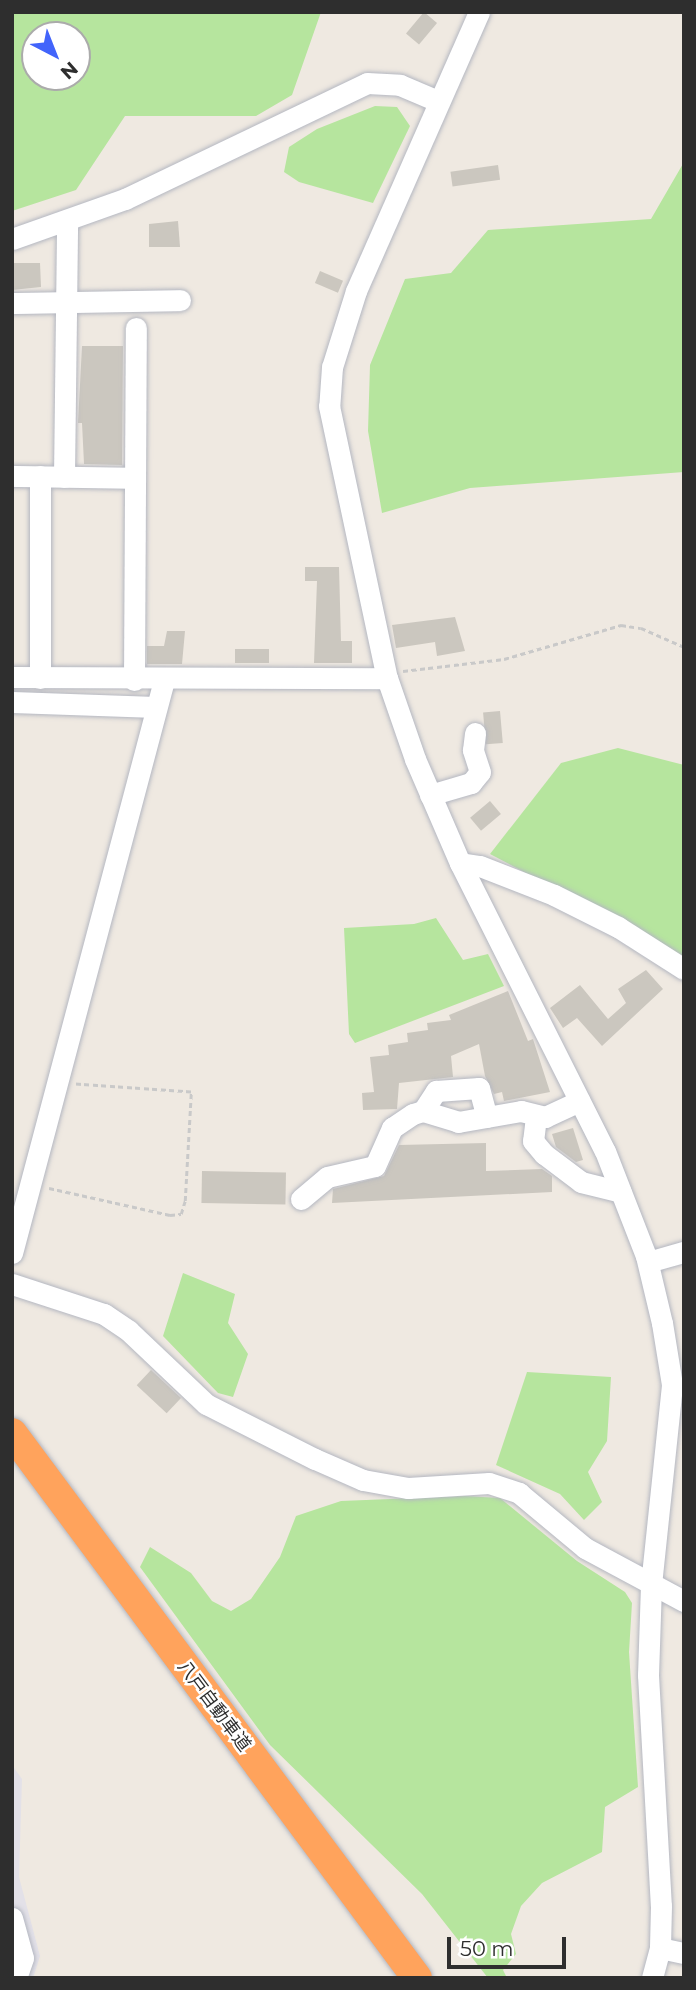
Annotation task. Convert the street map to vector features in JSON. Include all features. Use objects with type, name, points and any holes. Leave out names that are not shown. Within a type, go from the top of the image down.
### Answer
[{"type":"highway","name":"八戸自動車道","points":[[12,1433],[417,1978]]},
{"type":"street","points":[[479,12],[436,100],[356,291],[332,368],[333,439],[387,678],[430,795],[460,863],[580,1101],[621,1192],[648,1262],[676,1409],[675,1436],[651,1585],[648,1675],[660,1948],[652,1978]]},
{"type":"street","points":[[12,239],[66,223],[367,83],[400,85],[436,100]]},
{"type":"street","points":[[64,477],[66,223]]},
{"type":"street","points":[[12,303],[180,300]]},
{"type":"street","points":[[134,680],[136,328]]},
{"type":"street","points":[[12,476],[135,478]]},
{"type":"street","points":[[40,476],[40,678]]},
{"type":"street","points":[[12,677],[134,680],[387,678]]},
{"type":"street","points":[[12,1253],[164,680]]},
{"type":"street","points":[[12,702],[156,706]]},
{"type":"street","points":[[430,795],[471,783],[480,772],[473,750],[475,733]]},
{"type":"street","points":[[460,863],[480,866],[554,895],[618,927],[684,968]]},
{"type":"street","points":[[300,1199],[327,1177],[375,1166],[392,1128],[424,1111],[436,1091],[479,1088],[487,1117]]},
{"type":"street","points":[[458,1122],[459,1091]]},
{"type":"street","points":[[424,1111],[458,1122],[521,1111],[536,1117],[580,1101]]},
{"type":"street","points":[[536,1117],[533,1142],[544,1154],[581,1182],[621,1192]]},
{"type":"street","points":[[648,1262],[684,1252]]},
{"type":"street","points":[[12,1284],[104,1314],[129,1331],[206,1404],[315,1459],[363,1480],[408,1489],[489,1483],[519,1493],[585,1548],[684,1601]]},
{"type":"street","points":[[12,1918],[23,1958],[16,1978]]},
{"type":"street","points":[[660,1948],[684,1953]]},
{"type":"path","points":[[387,678],[408,669],[505,659],[621,625],[641,628],[684,647]]},
{"type":"path","points":[[32,1183],[170,1215],[181,1214],[185,1201],[191,1092],[58,1083]]},
{"type":"shaded area","points":[[12,1765],[22,1779],[19,1877],[40,1956],[33,1978],[12,1978]]},
{"type":"green space","points":[[12,12],[321,12],[292,95],[256,116],[125,116],[76,190],[12,211]]},
{"type":"green space","points":[[375,106],[397,107],[410,126],[373,203],[299,182],[284,172],[289,147],[317,129]]},
{"type":"green space","points":[[684,162],[684,472],[470,488],[382,513],[368,431],[370,365],[405,279],[451,273],[488,230],[651,219]]},
{"type":"green space","points":[[618,748],[684,765],[684,957],[490,854],[561,763]]},
{"type":"green space","points":[[436,918],[463,960],[488,954],[504,986],[355,1043],[349,1034],[344,928],[414,924]]},
{"type":"green space","points":[[183,1273],[235,1294],[228,1323],[248,1354],[233,1397],[218,1393],[163,1336]]},
{"type":"green space","points":[[527,1372],[611,1377],[607,1441],[588,1472],[602,1502],[584,1520],[560,1494],[496,1465]]},
{"type":"green space","points":[[465,1496],[500,1498],[577,1561],[625,1592],[632,1603],[629,1652],[638,1787],[605,1807],[602,1852],[542,1883],[521,1906],[511,1934],[516,1954],[503,1970],[507,1978],[488,1978],[422,1894],[270,1745],[140,1567],[150,1547],[191,1573],[212,1601],[231,1611],[251,1599],[280,1557],[296,1516],[341,1501]]},
{"type":"building","points":[[424,12],[437,23],[419,44],[406,33]]},
{"type":"building","points":[[498,165],[500,180],[453,187],[450,172]]},
{"type":"building","points":[[178,221],[180,247],[149,247],[149,224]]},
{"type":"building","points":[[12,263],[40,263],[41,287],[12,290]]},
{"type":"building","points":[[320,271],[343,281],[338,293],[315,283]]},
{"type":"building","points":[[82,346],[123,346],[122,465],[84,464],[82,423],[78,423]]},
{"type":"building","points":[[305,567],[339,567],[341,641],[352,641],[352,663],[314,663],[317,581],[305,581]]},
{"type":"building","points":[[455,617],[465,651],[437,656],[435,642],[396,648],[392,625]]},
{"type":"building","points":[[167,631],[185,631],[182,664],[147,664],[147,646],[164,646]]},
{"type":"building","points":[[235,649],[269,649],[269,663],[235,663]]},
{"type":"building","points":[[500,711],[503,743],[486,744],[483,712]]},
{"type":"building","points":[[490,801],[501,814],[481,831],[470,818]]},
{"type":"building","points":[[646,970],[663,989],[602,1046],[577,1018],[563,1028],[550,1008],[580,985],[608,1019],[626,1003],[618,989]]},
{"type":"building","points":[[508,991],[528,1041],[533,1039],[550,1092],[504,1101],[502,1092],[494,1094],[485,1076],[479,1044],[451,1056],[453,1077],[399,1083],[397,1109],[363,1110],[362,1093],[374,1092],[370,1057],[389,1055],[388,1045],[408,1042],[407,1033],[428,1030],[427,1023],[451,1020],[449,1015]]},
{"type":"building","points":[[573,1128],[583,1160],[576,1162],[556,1147],[552,1134]]},
{"type":"building","points":[[486,1143],[486,1171],[542,1169],[552,1176],[552,1192],[332,1203],[333,1189],[384,1176],[399,1145]]},
{"type":"building","points":[[202,1171],[286,1172],[285,1204],[201,1203]]},
{"type":"building","points":[[151,1370],[181,1398],[167,1413],[137,1385]]}]
